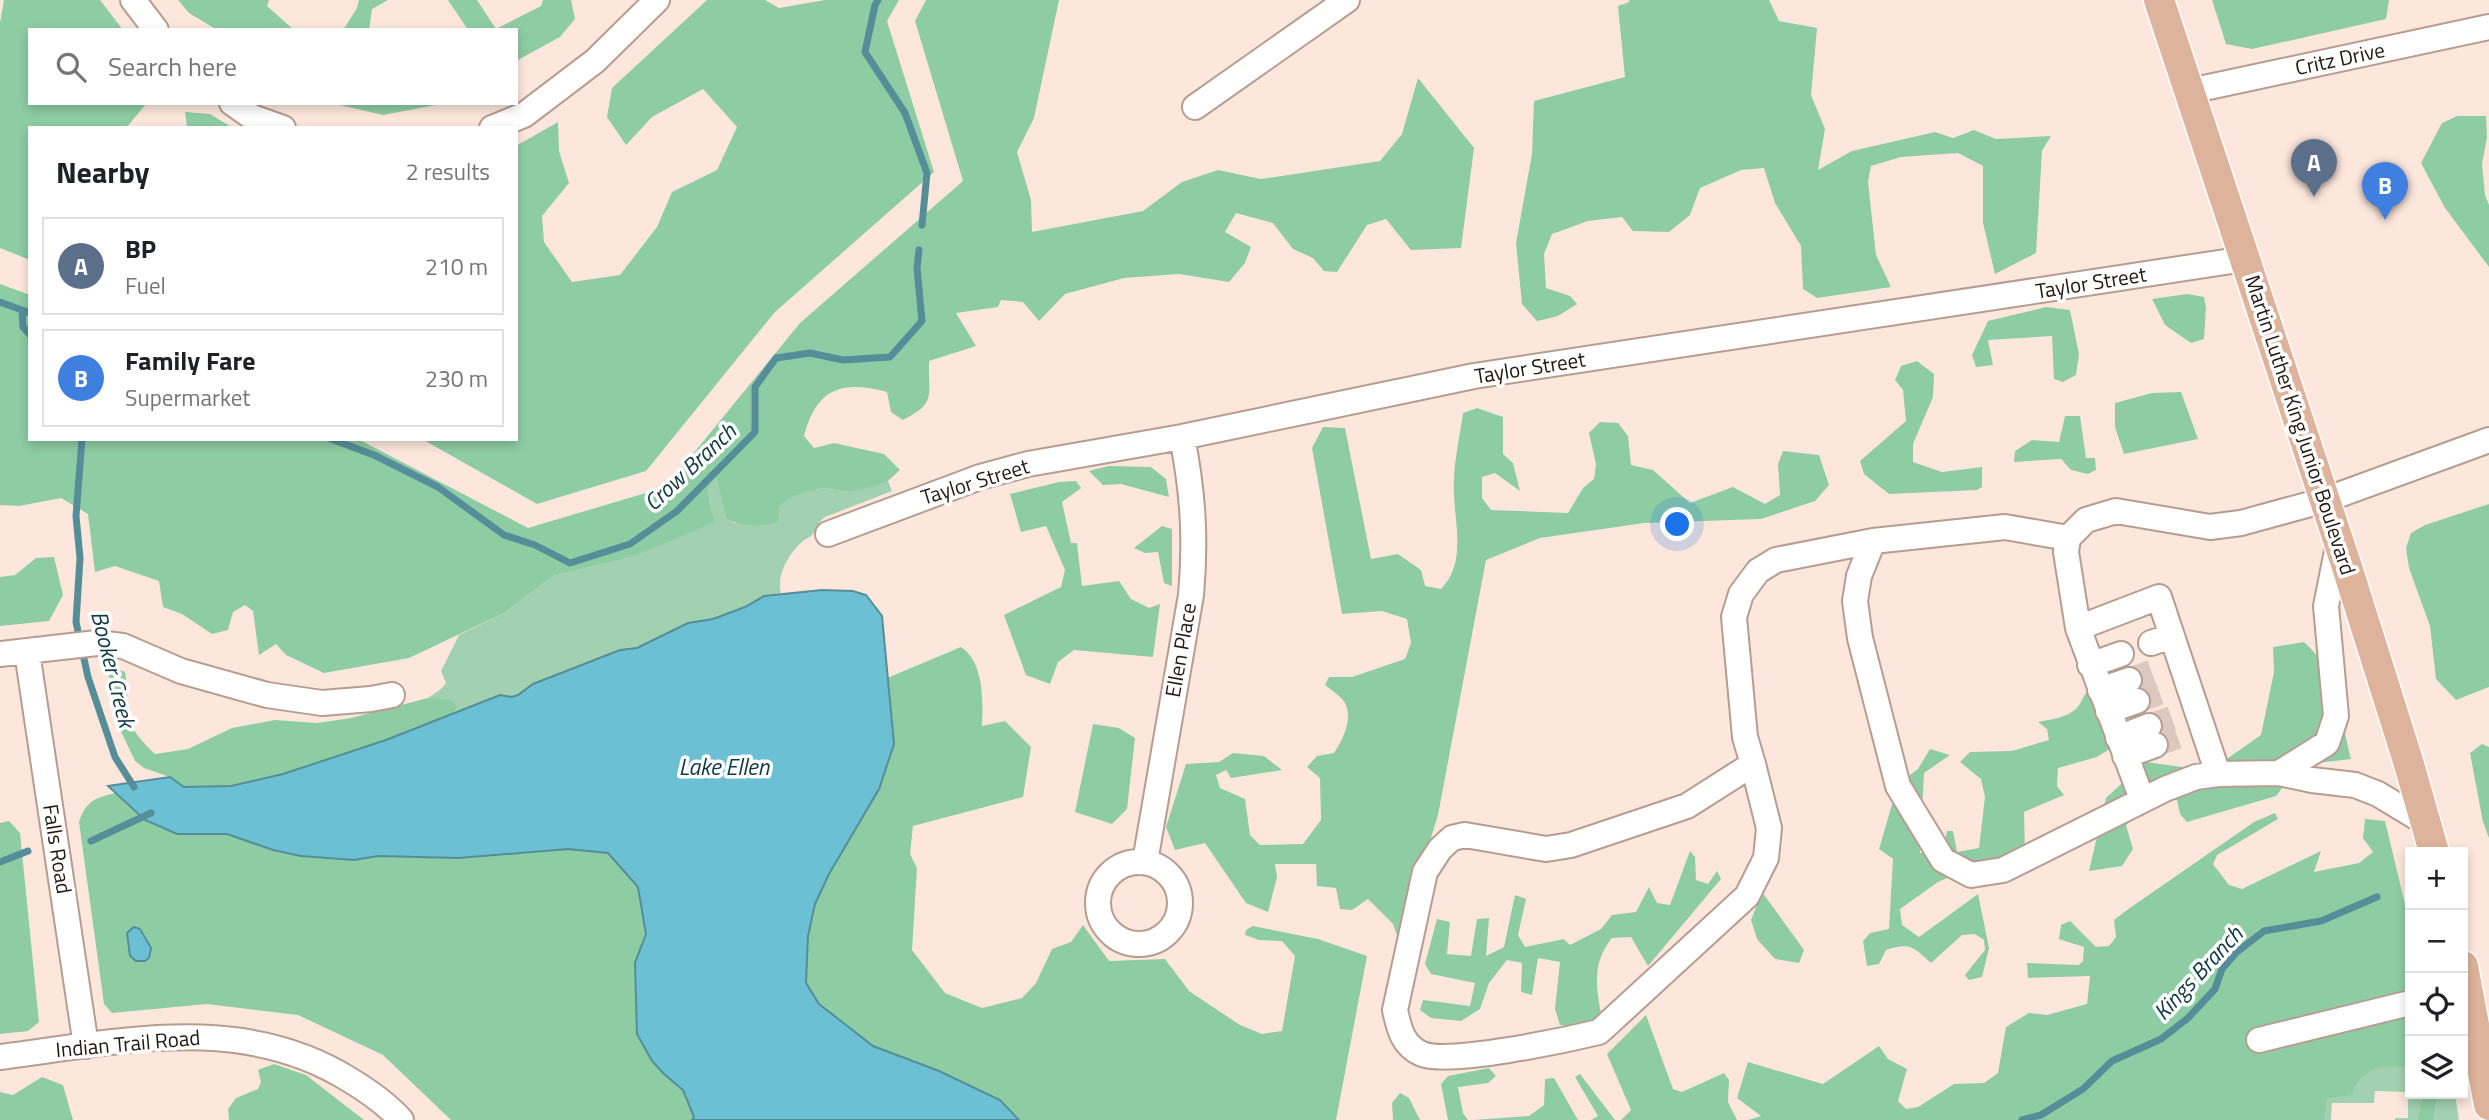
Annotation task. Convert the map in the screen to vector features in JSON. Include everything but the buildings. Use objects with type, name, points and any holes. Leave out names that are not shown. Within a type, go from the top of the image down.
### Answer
[{"type":"main road","name":"Martin Luther King Junior Boulevard","points":[[2160,0],[2339,541],[2433,847]]},
{"type":"main road","points":[[2468,995],[2489,1105]]},
{"type":"street","points":[[133,0],[154,28]]},
{"type":"street","points":[[497,126],[524,115],[585,69],[657,0]]},
{"type":"street","points":[[1195,107],[1347,0]]},
{"type":"street","name":"Critz Drive","points":[[2190,91],[2489,27]]},
{"type":"street","points":[[235,105],[251,117],[277,126]]},
{"type":"street","name":"Taylor Street","points":[[828,534],[980,477],[1028,464],[1182,437],[1474,376],[2245,259]]},
{"type":"street","name":"Ellen Place","points":[[1145,862],[1191,595],[1195,525],[1182,437]]},
{"type":"street","points":[[2142,799],[2078,628],[2066,552],[2068,538],[2086,520],[2116,511],[2210,527],[2241,523],[2325,500],[2489,440]]},
{"type":"street","points":[[1753,764],[1687,806],[1571,845],[1546,849],[1521,846],[1494,838],[1465,835],[1452,838],[1440,849],[1425,872],[1395,1010],[1399,1031],[1411,1048],[1424,1055],[1447,1058],[1567,1040],[1599,1032],[1747,896],[1766,858],[1769,828],[1753,764],[1745,737],[1734,617],[1741,594],[1758,571],[1776,560],[1873,541],[2005,527],[2068,538]]},
{"type":"street","points":[[1873,541],[1859,576],[1855,601],[1860,638],[1898,786],[1943,860],[1971,875],[2003,870],[2142,799],[2196,777],[2218,774],[2279,773],[2355,785],[2378,794],[2426,823]]},
{"type":"street","points":[[2279,773],[2327,743],[2336,716],[2326,606],[2339,541]]},
{"type":"street","points":[[2078,628],[2159,597],[2162,640],[2192,721],[2218,774]]},
{"type":"street","points":[[0,654],[97,643],[123,646],[181,671],[267,695],[322,703],[392,695]]},
{"type":"street","name":"Falls Road","points":[[27,652],[86,1046]]},
{"type":"street","points":[[2090,665],[2121,654]]},
{"type":"street","points":[[2104,701],[2133,691]]},
{"type":"street","points":[[2121,747],[2152,736]]},
{"type":"street","points":[[2259,1040],[2405,1004]]},
{"type":"street","name":"Indian Trail Road","points":[[0,1057],[174,1037],[211,1036],[259,1043],[300,1054],[330,1067],[367,1090],[401,1120]]},
{"type":"green space","points":[[4,0],[100,0],[121,28],[28,28],[28,105],[145,105],[128,126],[28,126],[28,259],[0,248],[0,23]]},
{"type":"green space","points":[[178,0],[269,0],[267,6],[292,28],[214,28],[189,13]]},
{"type":"green space","points":[[359,0],[388,0],[372,9],[369,28],[344,28]]},
{"type":"green space","points":[[448,0],[477,0],[495,28],[467,28]]},
{"type":"green space","points":[[543,0],[571,0],[575,19],[560,37],[518,60],[518,28],[498,28],[541,6]]},
{"type":"green space","points":[[707,0],[765,0],[779,8],[825,0],[899,0],[887,21],[934,172],[775,312],[646,471],[537,504],[426,441],[518,441],[518,145],[558,122],[559,151],[569,183],[542,216],[544,242],[572,282],[620,275],[657,227],[672,192],[717,170],[737,127],[703,89],[652,117],[626,145],[607,117],[612,88]]},
{"type":"green space","points":[[926,0],[1059,0],[1034,118],[1017,152],[1031,200],[1032,232],[1143,211],[1182,182],[1218,170],[1261,179],[1380,161],[1402,134],[1418,78],[1474,148],[1461,248],[1411,250],[1386,219],[1367,225],[1337,272],[1324,271],[1313,258],[1293,249],[1273,223],[1236,213],[1225,232],[1251,247],[1245,263],[1229,282],[1179,274],[1124,278],[1065,294],[1039,321],[1023,302],[1001,300],[998,307],[956,313],[976,346],[929,361],[928,397],[921,409],[903,420],[891,412],[887,392],[871,388],[844,388],[833,391],[824,398],[809,420],[804,436],[814,448],[834,443],[884,454],[900,470],[888,481],[849,492],[823,488],[791,497],[778,507],[779,521],[767,525],[752,525],[726,519],[717,478],[708,488],[715,522],[632,557],[553,576],[504,613],[409,658],[324,673],[286,655],[276,644],[259,655],[253,611],[245,605],[233,612],[228,630],[212,634],[182,614],[163,607],[159,581],[115,566],[95,572],[88,514],[61,498],[19,506],[0,505],[0,284],[28,294],[28,441],[362,441],[528,528],[666,487],[800,323],[963,181],[915,21]]},
{"type":"green space","points":[[1629,0],[1769,0],[1779,21],[1817,28],[1811,95],[1825,129],[1818,170],[1852,151],[1935,132],[1953,138],[1974,130],[1996,139],[2051,136],[2042,151],[2036,253],[1995,274],[1983,223],[1983,166],[1958,153],[1901,157],[1871,166],[1868,182],[1876,255],[1891,287],[1817,298],[1803,289],[1801,246],[1775,203],[1764,168],[1741,170],[1700,188],[1690,215],[1669,232],[1633,231],[1622,217],[1588,221],[1552,234],[1544,254],[1546,288],[1570,296],[1577,304],[1558,316],[1537,321],[1522,304],[1516,243],[1532,154],[1534,101],[1625,77],[1618,6]]},
{"type":"green space","points":[[2212,0],[2389,0],[2386,19],[2252,49],[2226,44]]},
{"type":"green space","points":[[340,105],[436,105],[383,115]]},
{"type":"green space","points":[[185,112],[210,114],[230,126],[187,126]]},
{"type":"green space","points":[[2457,116],[2486,116],[2487,137],[2482,164],[2485,195],[2489,205],[2489,267],[2445,208],[2421,163],[2442,123]]},
{"type":"green space","points":[[2187,294],[2204,297],[2206,308],[2204,339],[2191,343],[2165,325],[2152,299]]},
{"type":"green space","points":[[2046,307],[2070,310],[2079,354],[2076,375],[2063,382],[2054,379],[2052,336],[1988,340],[1993,365],[1976,367],[1972,355],[1988,321]]},
{"type":"green space","points":[[1917,361],[1934,374],[1933,397],[1913,444],[1913,462],[1942,472],[1982,467],[1982,487],[1977,490],[1889,494],[1864,474],[1860,461],[1906,421],[1903,390],[1895,380],[1901,366]]},
{"type":"green space","points":[[2181,392],[2198,439],[2124,454],[2115,427],[2115,403],[2152,393]]},
{"type":"green space","points":[[1477,408],[1503,417],[1503,454],[1513,463],[1520,491],[1495,473],[1482,477],[1482,498],[1491,510],[1568,513],[1583,488],[1594,479],[1596,464],[1589,433],[1600,422],[1618,423],[1628,436],[1631,465],[1653,470],[1690,503],[1733,487],[1765,504],[1780,495],[1778,464],[1783,451],[1819,455],[1829,485],[1815,501],[1761,519],[1644,523],[1540,538],[1486,560],[1438,815],[1399,941],[1393,924],[1368,899],[1352,910],[1340,909],[1336,888],[1317,886],[1316,864],[1275,864],[1277,877],[1268,912],[1246,903],[1205,843],[1175,850],[1166,827],[1186,764],[1219,762],[1233,753],[1264,756],[1282,770],[1231,778],[1226,770],[1216,775],[1220,788],[1245,799],[1250,835],[1260,845],[1303,844],[1321,820],[1320,778],[1307,767],[1317,756],[1334,753],[1348,720],[1343,700],[1325,685],[1329,677],[1352,677],[1405,659],[1411,643],[1407,619],[1382,611],[1342,614],[1312,448],[1323,427],[1345,428],[1371,559],[1398,554],[1421,570],[1425,586],[1441,589],[1450,577],[1457,550],[1454,478],[1463,413]]},
{"type":"green space","points":[[2065,416],[2080,416],[2086,458],[2095,458],[2096,470],[2088,474],[2071,470],[2061,459],[2014,462],[2015,451],[2032,440],[2059,442]]},
{"type":"green space","points":[[1108,466],[1151,467],[1166,479],[1169,497],[1121,484],[1103,485],[1089,471]]},
{"type":"green space","points":[[718,477],[726,519],[734,523],[749,523],[791,497],[823,488],[849,492],[888,481],[892,491],[825,517],[812,535],[788,558],[780,579],[781,593],[764,596],[745,607],[713,619],[688,623],[637,648],[620,650],[533,684],[512,697],[500,695],[454,713],[457,707],[428,698],[446,683],[441,671],[459,635],[504,613],[553,576],[632,557],[658,545],[710,507],[708,487]]},
{"type":"green space","points":[[1076,481],[1081,488],[1062,502],[1071,543],[1077,543],[1082,586],[1119,581],[1131,599],[1149,608],[1160,604],[1153,657],[1074,650],[1058,662],[1050,684],[1026,675],[1004,615],[1061,587],[1065,570],[1046,526],[1021,532],[1010,494],[1059,482]]},
{"type":"green space","points":[[2489,504],[2489,687],[2456,700],[2436,679],[2430,626],[2409,568],[2406,548],[2411,533],[2425,525]]},
{"type":"green space","points":[[1162,526],[1172,529],[1172,586],[1164,583],[1158,552],[1145,553],[1134,548]]},
{"type":"green space","points":[[54,557],[63,595],[49,621],[0,626],[0,577],[15,575],[36,558]]},
{"type":"green space","points":[[2304,642],[2324,666],[2331,681],[2351,759],[2300,765],[2276,796],[2187,822],[2180,814],[2177,800],[2157,800],[2126,825],[2133,849],[2122,866],[2089,871],[2106,798],[2145,762],[2190,768],[2221,763],[2261,735],[2274,672],[2273,647]]},
{"type":"green space","points":[[961,647],[969,654],[978,672],[982,694],[982,726],[1005,721],[1031,747],[1023,797],[913,826],[910,854],[917,868],[912,950],[945,993],[982,1008],[1022,998],[1036,983],[1052,949],[1071,942],[1083,925],[1109,961],[1165,959],[1189,991],[1240,1025],[1262,1034],[1282,1031],[1295,956],[1282,941],[1259,940],[1245,935],[1246,930],[1253,926],[1318,939],[1367,956],[1336,1120],[1019,1120],[1000,1100],[939,1071],[873,1046],[819,1004],[806,983],[808,936],[815,904],[894,744],[887,678]]},
{"type":"green space","points":[[107,664],[125,672],[131,724],[155,754],[188,749],[232,728],[275,720],[317,723],[351,718],[428,698],[451,700],[457,707],[454,713],[386,740],[283,774],[231,786],[184,787],[170,777],[144,768],[135,761],[117,723]]},
{"type":"green space","points":[[2091,689],[2116,745],[2097,757],[2058,768],[2057,786],[2064,795],[2024,812],[2025,854],[1975,866],[1938,882],[1900,909],[1902,925],[1919,937],[1978,894],[1989,948],[1982,977],[1969,980],[1965,975],[1985,950],[1984,940],[1975,934],[1962,935],[1931,963],[1915,950],[1901,946],[1886,950],[1879,964],[1867,966],[1863,941],[1870,933],[1889,929],[1893,859],[1879,849],[1898,784],[1918,769],[1930,749],[1950,755],[1924,773],[1920,853],[1943,851],[1947,831],[1953,831],[1957,852],[1979,848],[1985,797],[1981,779],[1960,762],[1970,752],[2012,751],[2049,740],[2047,729],[2038,722],[2069,714]]},
{"type":"green space","points":[[1093,724],[1119,728],[1135,738],[1127,809],[1112,824],[1075,812]]},
{"type":"green space","points":[[2482,744],[2489,747],[2489,838],[2483,822],[2470,753]]},
{"type":"green space","points":[[115,793],[145,820],[177,834],[227,834],[273,850],[354,860],[378,856],[458,858],[568,849],[608,853],[638,887],[646,934],[635,963],[637,1034],[652,1061],[683,1090],[694,1117],[692,1120],[451,1120],[383,1055],[298,1015],[207,1004],[112,1013],[104,1004],[79,822],[92,802]]},
{"type":"green space","points":[[2275,813],[2278,819],[2217,855],[2213,864],[2229,885],[2242,889],[2321,851],[2314,872],[2359,863],[2373,852],[2363,838],[2365,819],[2385,821],[2405,904],[2405,1068],[2382,1067],[2368,1072],[2352,1095],[2327,1099],[2325,1120],[1748,1120],[1761,1116],[1737,1098],[1748,1062],[1823,1084],[1879,1046],[1888,1059],[1907,1069],[1898,1101],[1906,1109],[1918,1107],[1954,1084],[1984,1083],[1998,1073],[2006,1027],[2029,1013],[2047,1015],[2087,1004],[2090,976],[2028,978],[2027,963],[2079,965],[2083,961],[2084,947],[2059,939],[2061,925],[2070,921],[2096,947],[2109,946],[2116,937],[2114,920],[2254,822]]},
{"type":"green space","points":[[9,821],[20,833],[39,1022],[28,1031],[0,1034],[0,823]]},
{"type":"green space","points":[[1690,851],[1695,857],[1696,880],[1708,884],[1717,871],[1721,879],[1648,966],[1631,937],[1612,938],[1598,966],[1597,984],[1601,1014],[1580,1028],[1560,1025],[1555,1009],[1560,962],[1538,958],[1532,995],[1521,992],[1522,963],[1507,960],[1489,983],[1480,1009],[1461,1021],[1431,1018],[1420,1010],[1423,1000],[1470,1006],[1475,983],[1431,974],[1425,964],[1437,919],[1450,922],[1447,954],[1471,956],[1477,919],[1489,918],[1486,956],[1504,947],[1515,895],[1526,899],[1518,935],[1525,947],[1564,939],[1570,945],[1601,929],[1612,915],[1636,912],[1649,887],[1657,903],[1670,905]]},
{"type":"green space","points":[[1762,892],[1804,950],[1799,963],[1775,959],[1757,939],[1751,920]]},
{"type":"green space","points":[[1646,1015],[1673,1089],[1682,1092],[1724,1073],[1729,1080],[1728,1102],[1737,1120],[1621,1120],[1631,1110],[1607,1054]]},
{"type":"green space","points":[[274,1064],[306,1075],[364,1120],[229,1120],[228,1109],[236,1098],[258,1089],[261,1082],[258,1070]]},
{"type":"green space","points":[[2385,1065],[2405,1067],[2405,1092],[2375,1091],[2374,1103],[2332,1103],[2331,1120],[2325,1120],[2327,1099],[2351,1095],[2364,1073]]},
{"type":"green space","points":[[1489,1068],[1496,1076],[1488,1083],[1458,1087],[1463,1113],[1468,1120],[1448,1120],[1441,1084],[1448,1076]]},
{"type":"green space","points":[[1580,1074],[1615,1120],[1591,1120],[1598,1116],[1575,1077]]},
{"type":"green space","points":[[42,1077],[63,1085],[73,1120],[0,1120],[0,1092],[13,1095]]},
{"type":"green space","points":[[1554,1078],[1578,1120],[1473,1120],[1529,1116],[1544,1105],[1545,1079]]},
{"type":"green space","points":[[1400,1093],[1409,1098],[1420,1120],[1393,1120],[1392,1103]]},
{"type":"green space","points":[[2408,1099],[2422,1099],[2417,1120],[2395,1120],[2408,1118]]},
{"type":"green space","points":[[2422,1099],[2436,1099],[2434,1120],[2417,1120]]},
{"type":"green space","points":[[2436,1099],[2456,1099],[2459,1120],[2434,1120]]},
{"type":"water","name":"Lake Ellen","points":[[822,590],[853,591],[866,595],[882,616],[894,744],[879,789],[829,874],[815,904],[808,936],[806,983],[819,1004],[873,1046],[939,1071],[1000,1100],[1019,1120],[692,1120],[694,1117],[683,1090],[652,1061],[637,1034],[635,963],[646,934],[638,887],[608,853],[568,849],[458,858],[378,856],[354,860],[301,856],[273,850],[227,834],[177,834],[145,820],[108,786],[170,777],[184,787],[231,786],[283,774],[386,740],[500,695],[518,695],[533,684],[620,650],[637,648],[688,623],[713,619],[745,607],[764,596]]},
{"type":"water","points":[[134,927],[140,929],[151,948],[149,958],[145,961],[136,961],[130,956],[127,933]]},
{"type":"waterway","name":"Crow Branch","points":[[878,0],[865,52],[905,113],[927,173],[922,225]]},
{"type":"waterway","name":"Crow Branch","points":[[336,441],[374,455],[438,487],[504,535],[535,545],[570,563],[630,544],[677,511],[755,432],[755,387],[776,358],[810,353],[843,360],[890,357],[922,321],[917,268],[919,250]]},
{"type":"waterway","name":"Crow Branch","points":[[0,302],[28,312]]},
{"type":"waterway","name":"Booker Creek","points":[[22,311],[23,327],[28,333]]},
{"type":"waterway","name":"Booker Creek","points":[[82,441],[76,516],[80,558],[76,622],[88,677],[115,757],[134,787]]},
{"type":"waterway","points":[[91,841],[151,813]]},
{"type":"waterway","points":[[0,862],[28,851]]},
{"type":"waterway","name":"Kings Branch","points":[[2022,1120],[2041,1115],[2083,1089],[2112,1061],[2161,1039],[2188,1018],[2215,989],[2222,969],[2237,952],[2264,931],[2321,921],[2377,897]]},
{"type":"tunnel","points":[[2129,680],[2162,668]]},
{"type":"tunnel","points":[[2137,701],[2171,689]]},
{"type":"tunnel","points":[[2149,726],[2180,715]]},
{"type":"tunnel","points":[[2155,745],[2188,733]]},
{"type":"place","name":"BP","points":[[2314,197]]},
{"type":"place","name":"Family Fare","points":[[2385,220]]}]
